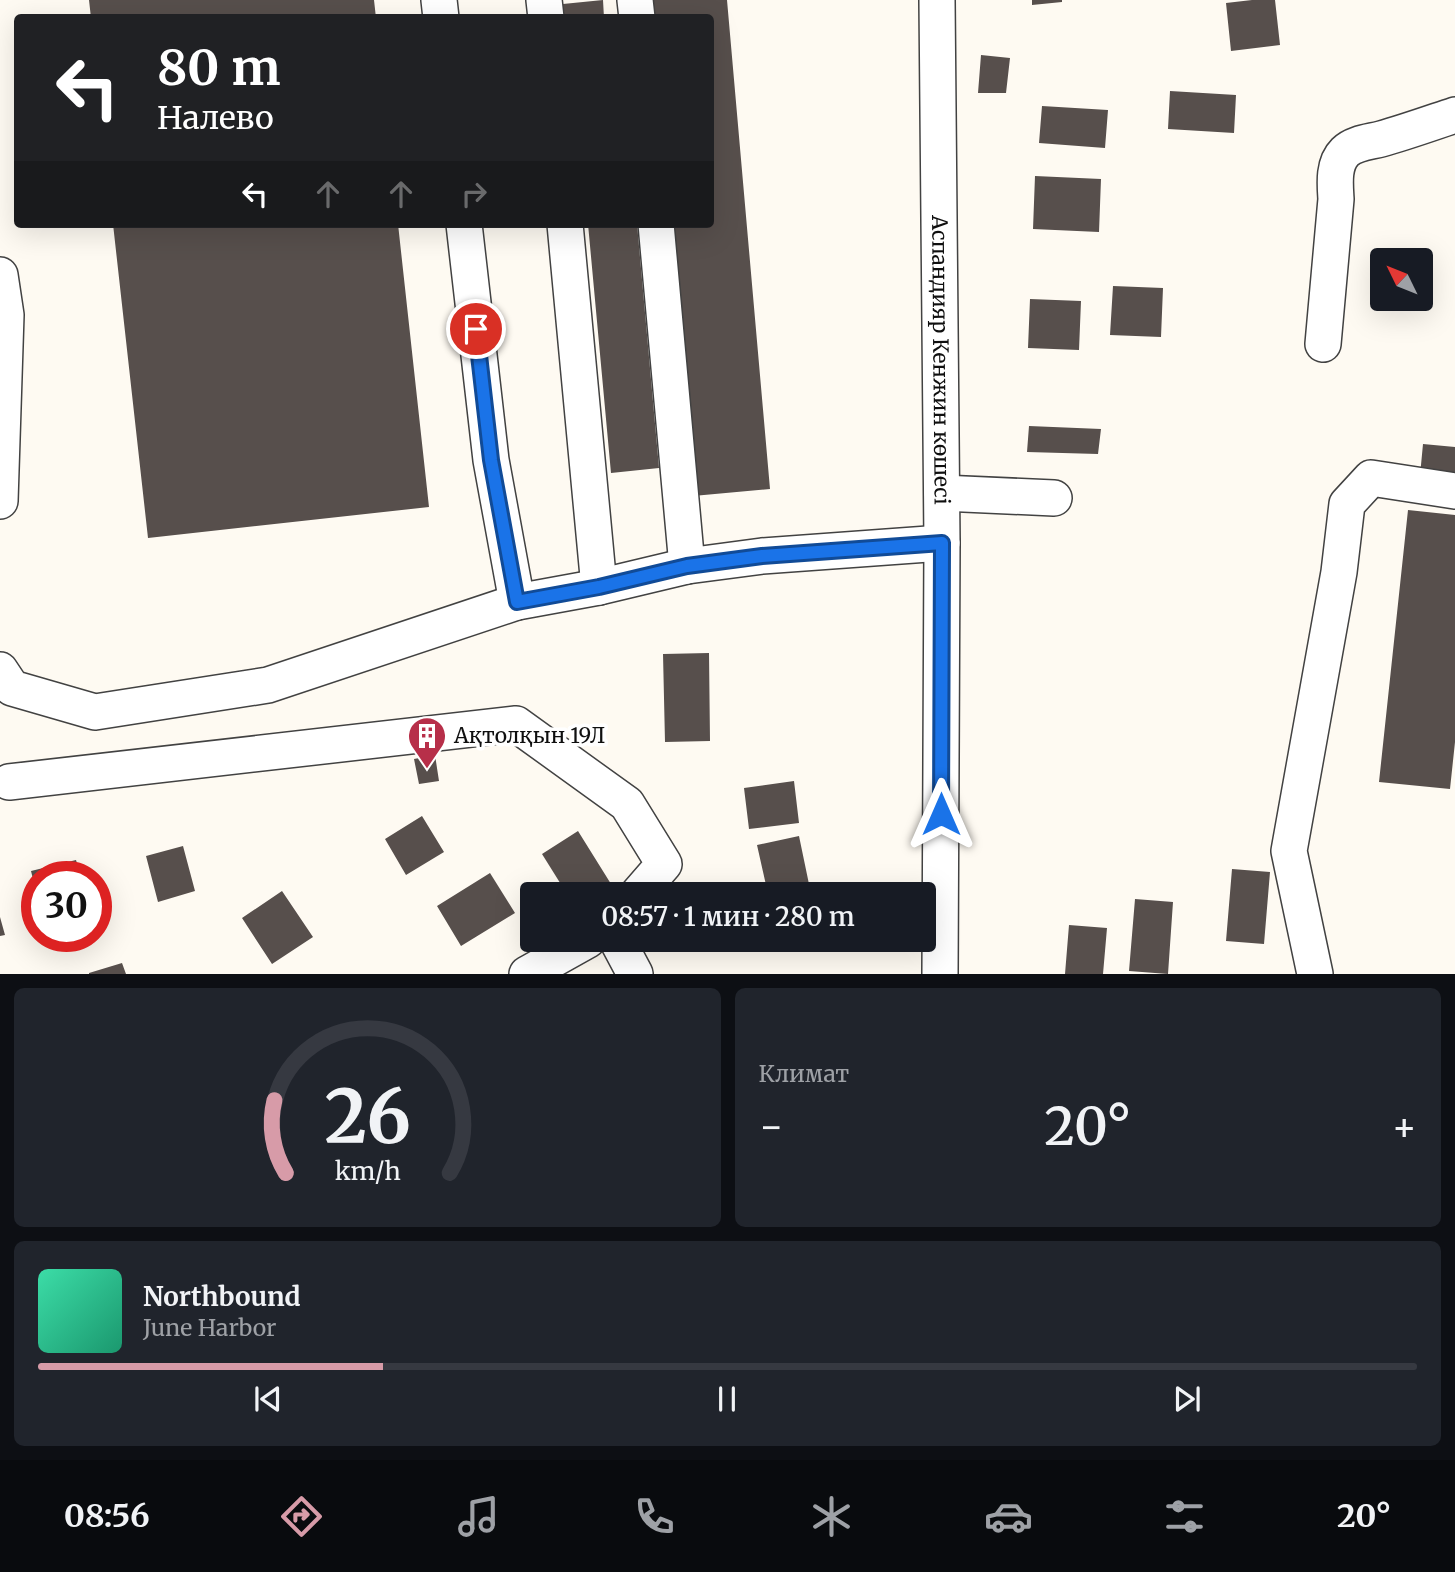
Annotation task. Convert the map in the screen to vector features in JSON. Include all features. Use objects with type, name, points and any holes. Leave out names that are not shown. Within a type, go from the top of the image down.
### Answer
[{"type":"street","name":"Аспандияр Кенжин көшесі","points":[[937,0],[942,494],[940,974]]},
{"type":"street","points":[[1323,344],[1336,199],[1335,181],[1337,166],[1345,152],[1361,143],[1455,115]]},
{"type":"street","points":[[464,228],[491,460],[517,602]]},
{"type":"street","points":[[565,228],[599,587]]},
{"type":"street","points":[[656,228],[687,566]]},
{"type":"street","points":[[0,275],[6,315],[0,501]]},
{"type":"street","points":[[1315,974],[1289,851],[1339,572],[1347,504],[1371,478],[1455,491]]},
{"type":"street","points":[[942,494],[1054,498]]},
{"type":"street","points":[[0,670],[12,688],[95,712],[268,685],[517,602],[599,587],[687,566],[762,556],[942,543]]},
{"type":"street","points":[[9,782],[516,724],[627,804],[664,864],[648,882]]},
{"type":"street","points":[[527,974],[566,952]]},
{"type":"street","points":[[623,952],[635,974]]},
{"type":"building","points":[[89,0],[374,0],[376,14],[91,14]]},
{"type":"building","points":[[603,0],[604,14],[564,14],[563,4]]},
{"type":"building","points":[[650,0],[727,0],[770,489],[693,496],[669,228],[714,228],[714,14],[651,14]]},
{"type":"building","points":[[1032,0],[1062,0],[1062,2],[1032,5]]},
{"type":"building","points":[[1275,0],[1280,45],[1231,51],[1226,3]]},
{"type":"building","points":[[981,55],[1010,58],[1006,93],[978,93]]},
{"type":"building","points":[[1170,91],[1236,95],[1234,133],[1168,129]]},
{"type":"building","points":[[1042,106],[1108,110],[1105,148],[1039,143]]},
{"type":"building","points":[[1035,176],[1101,179],[1099,232],[1033,229]]},
{"type":"building","points":[[113,228],[398,228],[429,507],[148,538]]},
{"type":"building","points":[[588,228],[637,228],[659,468],[611,473]]},
{"type":"building","points":[[1113,286],[1163,288],[1161,337],[1110,335]]},
{"type":"building","points":[[1030,299],[1081,301],[1079,350],[1028,348]]},
{"type":"building","points":[[1029,426],[1101,429],[1098,454],[1027,452]]},
{"type":"building","points":[[1423,444],[1455,447],[1455,489],[1419,486]]},
{"type":"building","points":[[1408,510],[1455,515],[1455,742],[1450,789],[1379,782]]},
{"type":"building","points":[[709,653],[710,741],[665,742],[663,654]]},
{"type":"building","name":"Ақтолқын 19Л","points":[[435,755],[439,781],[419,784],[414,759]]},
{"type":"building","points":[[794,781],[799,823],[749,829],[744,788]]},
{"type":"building","points":[[422,816],[444,852],[406,875],[385,839]]},
{"type":"building","points":[[578,831],[610,882],[560,882],[542,854]]},
{"type":"building","points":[[799,836],[809,882],[765,882],[757,845]]},
{"type":"building","points":[[183,846],[195,891],[158,902],[146,856]]},
{"type":"building","points":[[1232,869],[1270,872],[1264,944],[1226,941]]},
{"type":"building","points":[[490,873],[515,913],[461,946],[437,906]]},
{"type":"building","points":[[282,891],[313,937],[272,964],[242,918]]},
{"type":"building","points":[[1135,899],[1173,902],[1168,974],[1129,971]]},
{"type":"building","points":[[0,917],[5,935],[0,936]]},
{"type":"building","points":[[1069,925],[1107,928],[1103,974],[1065,974]]},
{"type":"building","points":[[122,963],[126,974],[89,974],[89,973]]},
{"type":"place","name":"Ақтолқын 19Л","points":[[427,770]]},
{"type":"route","points":[[476,329],[491,460],[517,602],[599,587],[687,566],[762,556],[942,543],[941,814]]}]
